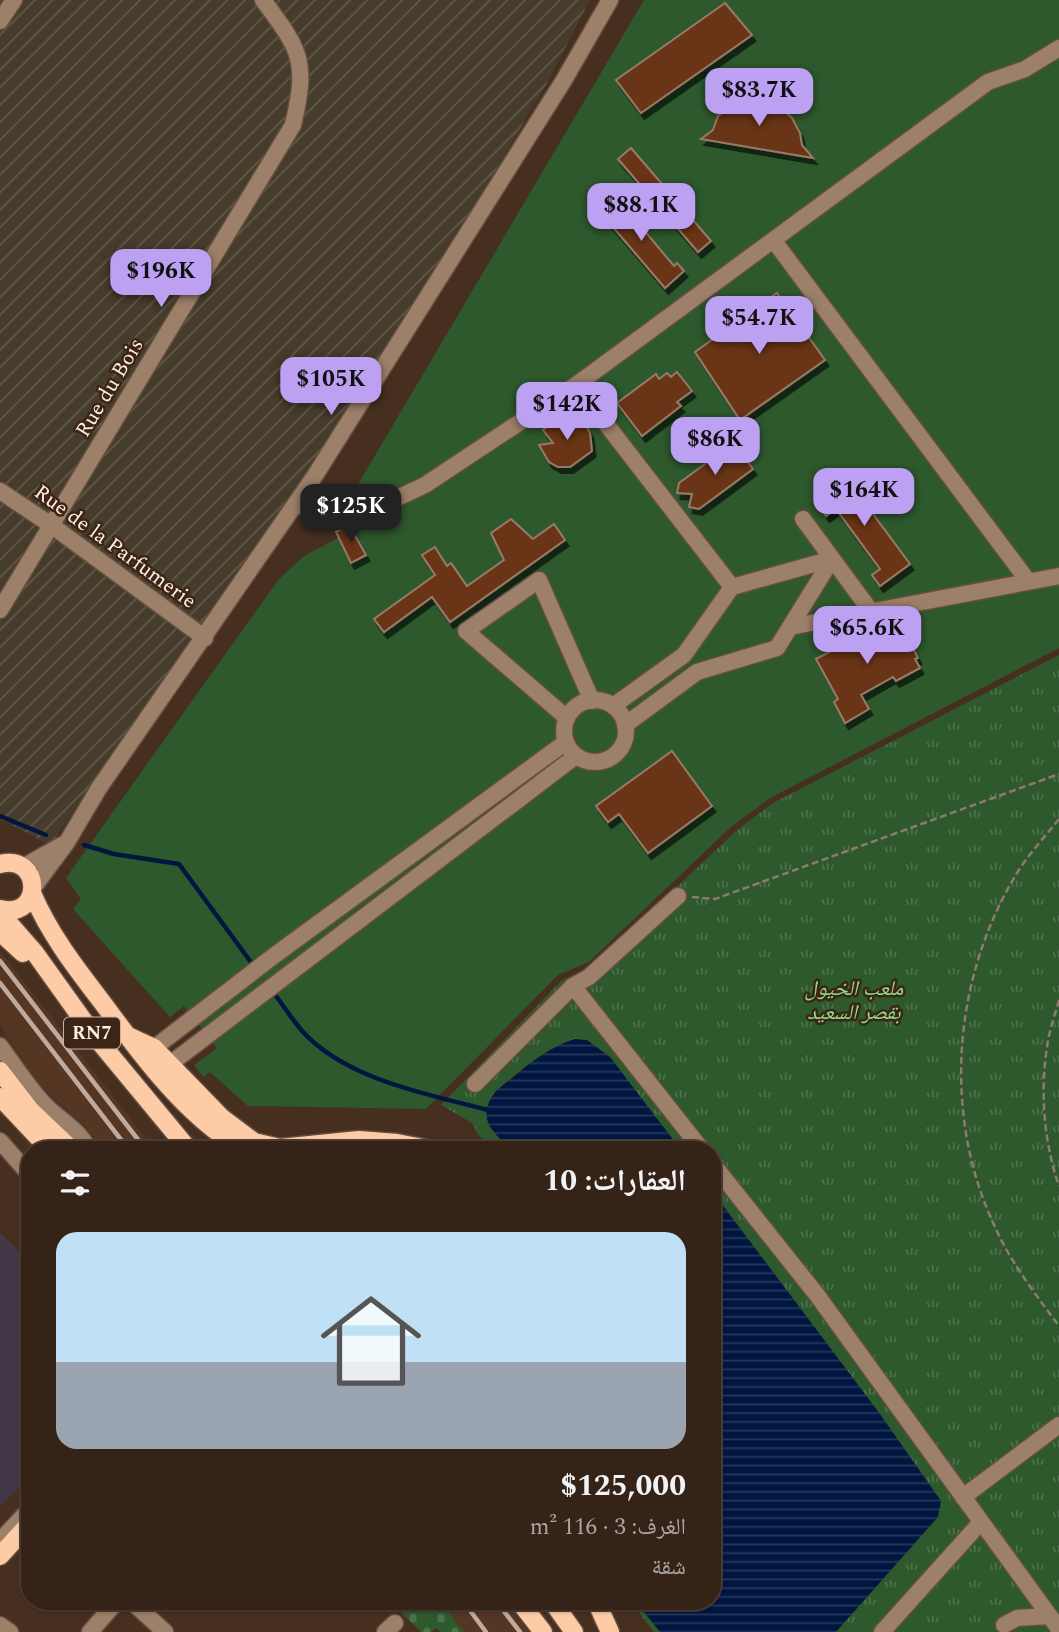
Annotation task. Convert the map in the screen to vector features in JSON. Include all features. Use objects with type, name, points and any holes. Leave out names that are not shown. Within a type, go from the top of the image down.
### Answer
[{"type":"main road","name":"RN7","points":[[7,863],[29,873],[33,891],[57,941],[128,1036],[176,1093],[231,1141]]},
{"type":"main road","name":"RN7","points":[[0,911],[13,911],[22,907],[33,891]]},
{"type":"main road","name":"RN7","points":[[0,911],[35,953],[93,1034],[182,1141]]},
{"type":"main road","name":"RN7","points":[[0,932],[57,985]]},
{"type":"main road","points":[[128,1036],[155,1048],[222,1118],[238,1132],[256,1141]]},
{"type":"main road","points":[[0,1071],[30,1110],[63,1141]]},
{"type":"main road","points":[[176,1093],[214,1141]]},
{"type":"main road","points":[[0,1097],[42,1141]]},
{"type":"main road","points":[[349,1141],[372,1141]]},
{"type":"main road","points":[[0,1556],[14,1524]]},
{"type":"main road","points":[[531,1610],[543,1632]]},
{"type":"main road","points":[[538,1610],[569,1625]]},
{"type":"main road","points":[[558,1610],[569,1625]]},
{"type":"main road","points":[[600,1610],[610,1632]]},
{"type":"street","points":[[0,21],[13,0]]},
{"type":"street","name":"Rue du Bois","points":[[0,610],[293,125],[301,92],[301,68],[295,47],[263,0]]},
{"type":"street","points":[[33,891],[67,842],[99,788],[295,505],[564,80],[610,0]]},
{"type":"street","points":[[295,505],[324,512],[344,511],[391,501],[425,485],[576,386],[988,82],[1025,69],[1059,48]]},
{"type":"street","points":[[774,241],[1028,580]]},
{"type":"street","points":[[576,386],[732,587]]},
{"type":"street","name":"Rue de la Parfumerie","points":[[0,491],[205,638]]},
{"type":"street","points":[[803,519],[870,610]]},
{"type":"street","points":[[613,706],[684,655],[732,587],[832,559]]},
{"type":"street","points":[[625,724],[697,672],[777,648],[832,559]]},
{"type":"street","points":[[790,627],[1059,576]]},
{"type":"street","points":[[567,718],[466,631],[539,580],[592,701]]},
{"type":"street","points":[[684,655],[697,672]]},
{"type":"street","points":[[603,702],[613,706],[625,724],[624,742],[618,752],[609,759],[596,762],[576,756],[566,742],[564,730],[567,718],[583,703],[603,702]]},
{"type":"street","points":[[155,1048],[275,955],[566,742]]},
{"type":"street","points":[[170,1064],[576,756]]},
{"type":"street","points":[[7,863],[67,842]]},
{"type":"street","points":[[475,1084],[573,986],[589,977],[678,896]]},
{"type":"street","points":[[573,986],[695,1141]]},
{"type":"street","points":[[0,1046],[47,1107],[83,1141]]},
{"type":"street","points":[[0,1140],[21,1164]]},
{"type":"street","points":[[721,1174],[817,1295],[1054,1623]]},
{"type":"street","points":[[963,1497],[1059,1425]]},
{"type":"street","points":[[882,1632],[981,1522]]},
{"type":"street","points":[[0,1541],[14,1524]]},
{"type":"street","points":[[0,1565],[21,1542]]},
{"type":"street","points":[[90,1632],[109,1610]]},
{"type":"street","points":[[141,1610],[165,1632]]},
{"type":"street","points":[[1004,1625],[1017,1618],[1054,1623]]},
{"type":"street","points":[[0,1625],[10,1632]]},
{"type":"path","points":[[678,896],[715,899],[1059,774]]},
{"type":"path","points":[[1059,818],[1014,877],[984,940],[964,1013],[960,1088],[971,1158],[995,1227],[1032,1290],[1059,1326]]},
{"type":"path","points":[[1059,1000],[1047,1047],[1044,1108],[1052,1166],[1059,1186]]},
{"type":"shaded area","points":[[0,0],[590,0],[547,83],[374,378],[50,845],[0,819]]},
{"type":"shaded area","points":[[0,951],[148,1141],[95,1141],[86,1127],[37,1083],[0,1025]]},
{"type":"shaded area","points":[[0,1233],[21,1253],[21,1486],[0,1506]]},
{"type":"shaded area","points":[[447,1610],[512,1610],[529,1632],[464,1632]]},
{"type":"green space","points":[[644,0],[1059,0],[1059,648],[770,798],[732,826],[589,962],[558,975],[426,1109],[248,1106],[210,1072],[203,1077],[194,1065],[217,1048],[184,1006],[170,1017],[73,909],[81,899],[66,878],[279,579],[304,556],[359,527],[347,503]]},
{"type":"green space","name":"ملعب الخيول بقصر السعيد","points":[[1059,655],[1059,1632],[654,1632],[637,1610],[721,1610],[721,1141],[486,1141],[479,1136],[472,1123],[441,1105],[561,981],[592,967],[736,831],[773,803]]},
{"type":"green space","points":[[398,1610],[447,1610],[464,1632],[440,1632],[436,1628],[431,1632],[421,1632]]},
{"type":"water","points":[[575,1039],[587,1040],[610,1057],[674,1141],[502,1141],[493,1131],[487,1117],[487,1109],[496,1091],[543,1054]]},
{"type":"water","points":[[721,1203],[880,1414],[941,1501],[938,1517],[836,1632],[660,1632],[642,1610],[721,1610]]},
{"type":"building","points":[[725,3],[752,35],[641,113],[616,80]]},
{"type":"building","points":[[761,93],[766,101],[778,106],[792,118],[800,133],[802,145],[813,158],[701,139],[713,130],[718,116],[732,106]]},
{"type":"building","points":[[631,148],[711,241],[698,252],[618,159]]},
{"type":"building","points":[[617,198],[674,266],[677,263],[684,271],[665,288],[600,212]]},
{"type":"building","points":[[777,293],[825,360],[740,420],[695,352]]},
{"type":"building","points":[[677,372],[692,391],[677,402],[681,406],[642,436],[617,403],[656,374],[659,379],[667,373],[671,377]]},
{"type":"building","points":[[564,414],[581,420],[586,425],[592,451],[570,467],[558,467],[549,462],[539,445],[553,443],[543,430]]},
{"type":"building","points":[[734,443],[753,469],[699,509],[689,507],[692,494],[677,493],[679,483]]},
{"type":"building","points":[[835,478],[839,484],[847,479],[910,564],[880,586],[872,575],[880,569],[836,509],[826,516],[816,501],[823,496],[818,490]]},
{"type":"building","points":[[511,519],[533,539],[554,524],[565,540],[450,622],[432,597],[384,632],[374,619],[435,575],[422,555],[435,547],[447,566],[451,563],[467,586],[504,560],[491,533]]},
{"type":"building","points":[[349,525],[366,555],[351,563],[336,532]]},
{"type":"building","points":[[891,619],[895,626],[900,623],[918,658],[915,659],[920,668],[896,681],[893,677],[861,695],[869,709],[845,723],[834,702],[838,699],[816,659],[845,644],[843,641],[857,633],[859,636]]},
{"type":"building","points":[[672,751],[712,806],[648,853],[619,814],[608,822],[596,806]]},
{"type":"waterway","points":[[0,816],[46,835]]},
{"type":"waterway","points":[[84,845],[114,854],[179,864],[253,965]]},
{"type":"waterway","points":[[273,992],[302,1031],[320,1048],[341,1062],[389,1083],[488,1110]]},
{"type":"railway","points":[[0,961],[139,1141]]},
{"type":"railway","points":[[0,983],[122,1141]]},
{"type":"railway","points":[[470,1610],[486,1632]]},
{"type":"railway","points":[[503,1610],[520,1632]]}]
